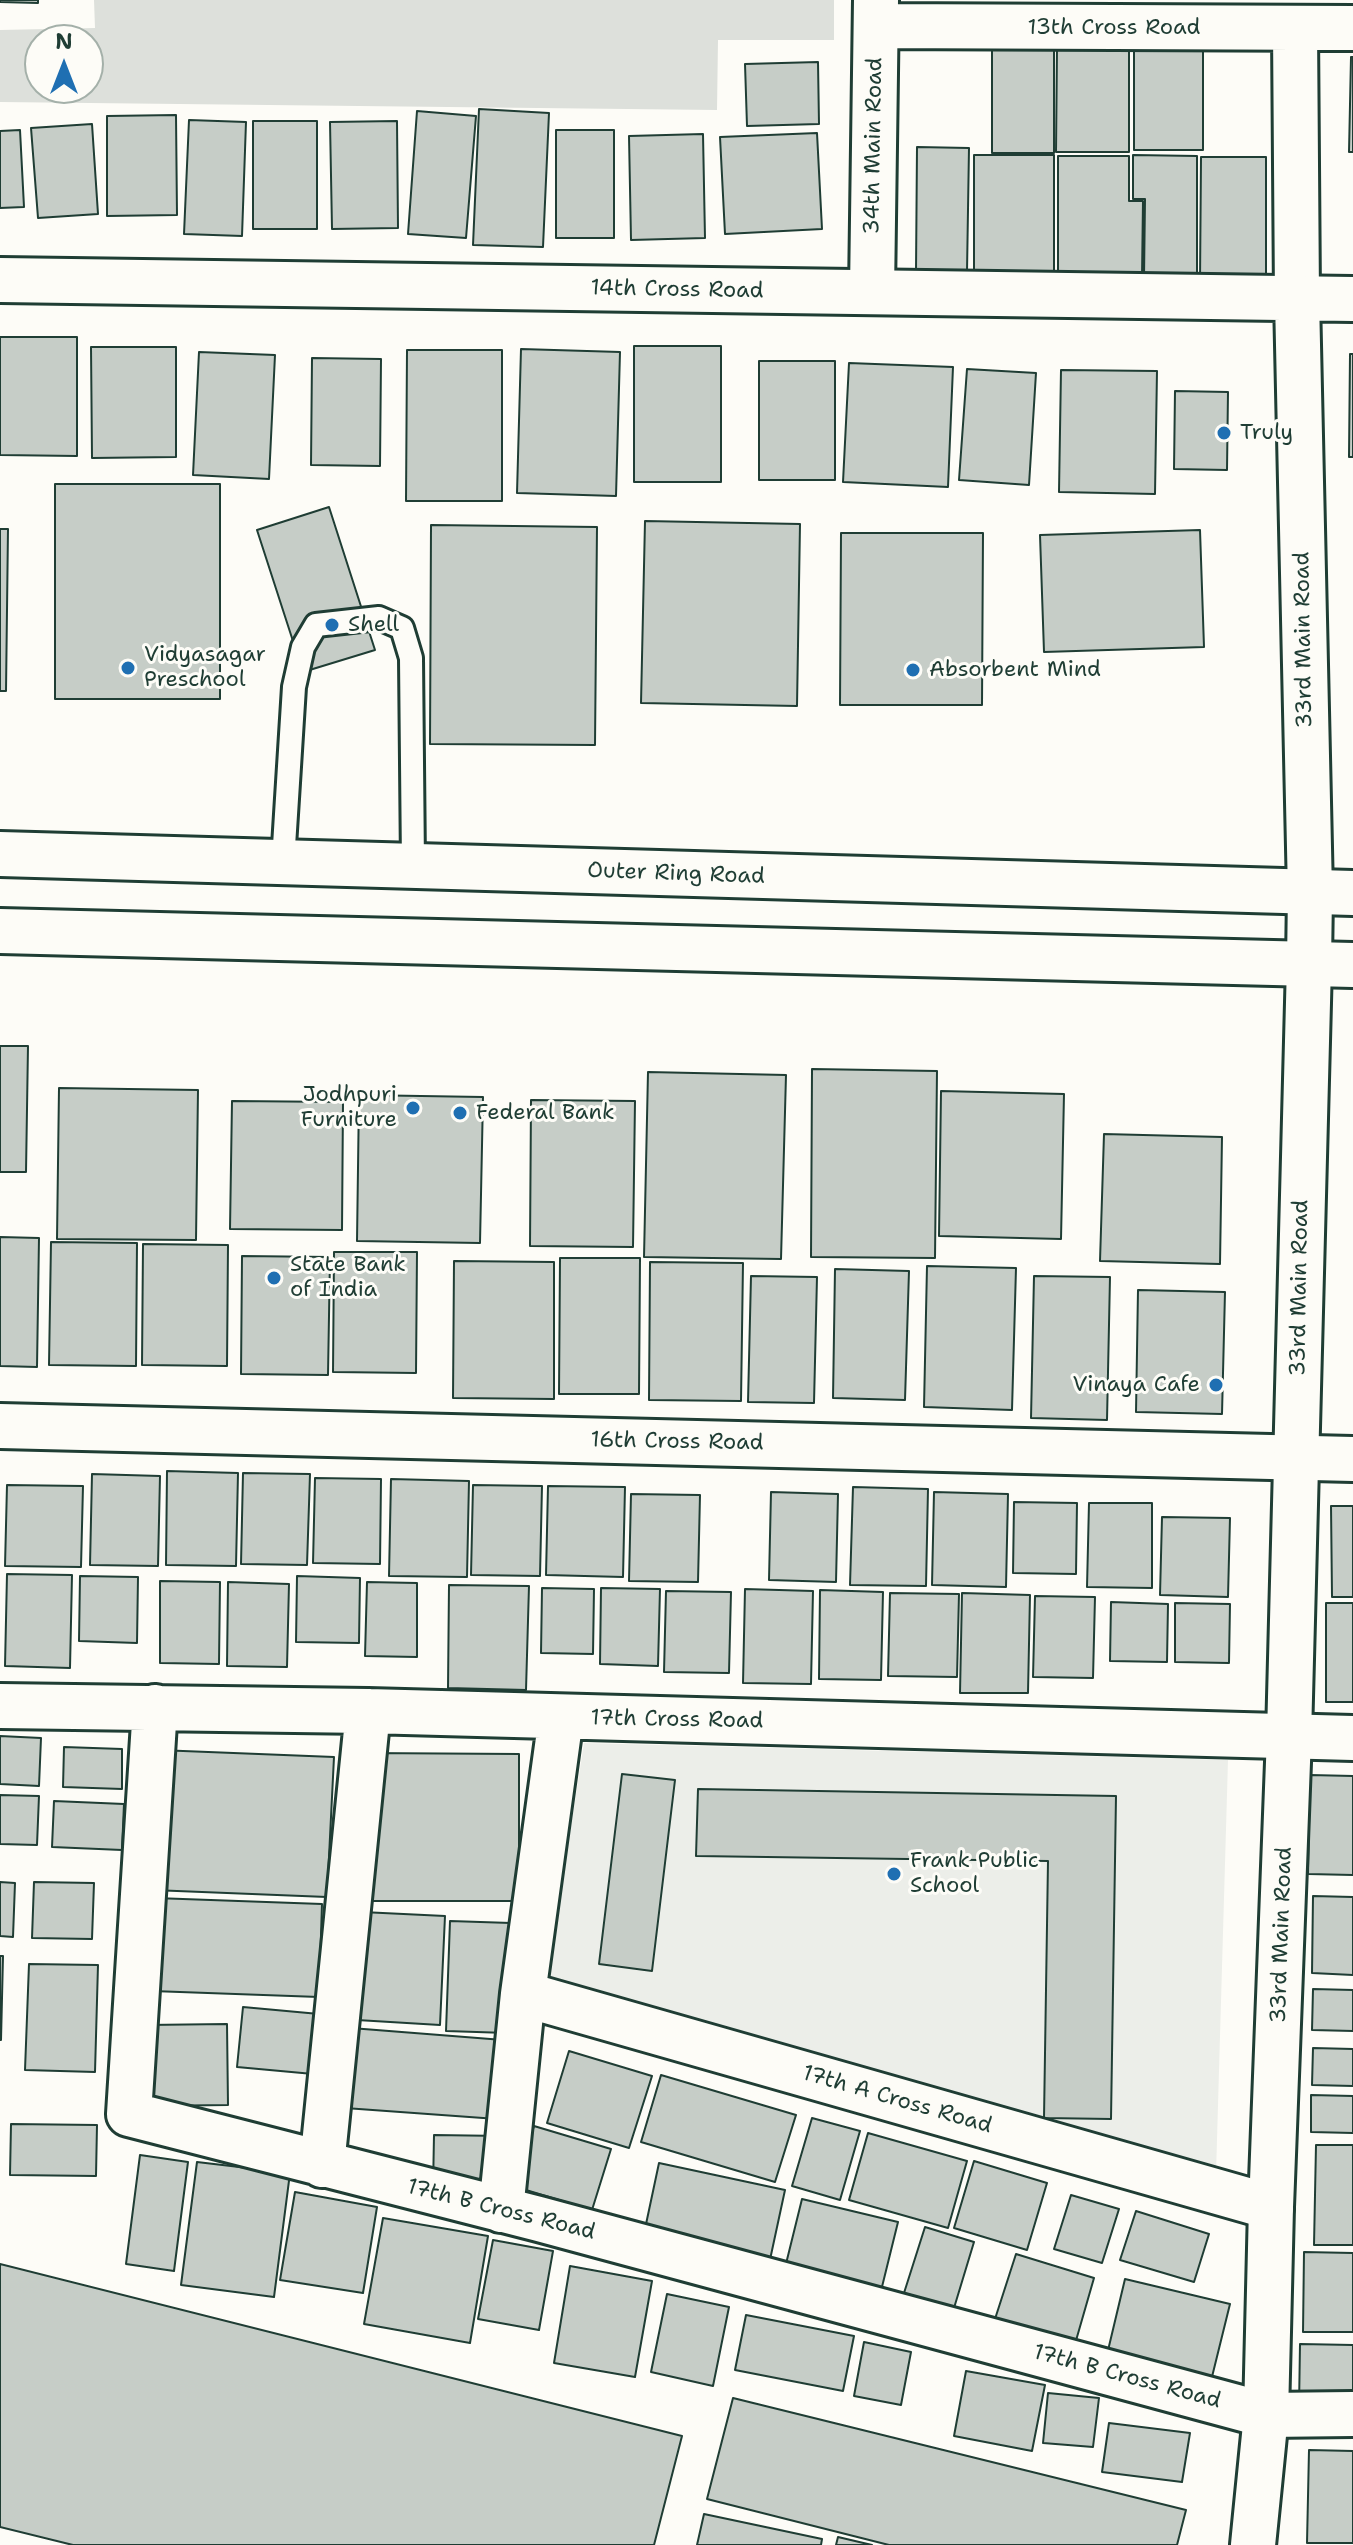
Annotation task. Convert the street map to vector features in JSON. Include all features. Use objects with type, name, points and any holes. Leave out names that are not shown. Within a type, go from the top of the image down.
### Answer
[{"type":"main road","name":"13th Cross Road","points":[[876,13],[1295,29],[1353,28]]},
{"type":"main road","name":"34th Main Road","points":[[872,292],[876,13]]},
{"type":"main road","name":"33rd Main Road","points":[[1253,2545],[1266,2415],[1289,1736],[1309,964],[1295,29]]},
{"type":"main road","name":"14th Cross Road","points":[[0,280],[1353,299]]},
{"type":"main road","name":"Outer Ring Road","points":[[0,854],[1353,893]]},
{"type":"main road","points":[[0,931],[1353,965]]},
{"type":"main road","name":"16th Cross Road","points":[[0,1426],[1353,1459]]},
{"type":"main road","name":"17th Cross Road","points":[[0,1706],[368,1711],[1353,1738]]},
{"type":"main road","name":"17th B Cross Road","points":[[155,1707],[129,2114],[1266,2415],[1353,2414]]},
{"type":"main road","points":[[322,2165],[368,1711]]},
{"type":"main road","points":[[501,2210],[523,1994],[561,1717]]},
{"type":"main road","name":"17th A Cross Road","points":[[523,1994],[1271,2207]]},
{"type":"lane","points":[[283,862],[294,687],[303,647],[316,625],[379,618],[402,628],[411,658],[413,866]]},
{"type":"shaded area","points":[[94,0],[834,0],[834,40],[718,40],[717,110],[104,103],[104,24],[95,24]]},
{"type":"shaded area","points":[[24,29],[24,102],[0,102],[0,30]]},
{"type":"shaded area","name":"Frank Public School","points":[[584,1743],[1228,1760],[1216,2174],[546,1987]]},
{"type":"building","points":[[38,0],[38,3],[0,2]]},
{"type":"building","points":[[992,46],[1054,46],[1054,153],[992,153]]},
{"type":"building","points":[[1057,46],[1129,46],[1129,152],[1056,152]]},
{"type":"building","points":[[1134,49],[1203,49],[1203,150],[1134,150]]},
{"type":"building","points":[[1351,57],[1353,152],[1349,152]]},
{"type":"building","points":[[818,62],[819,124],[747,126],[745,64]]},
{"type":"building","points":[[479,109],[549,113],[543,247],[473,245]]},
{"type":"building","points":[[417,111],[476,116],[466,238],[408,234]]},
{"type":"building","points":[[176,115],[177,215],[107,216],[107,116]]},
{"type":"building","points":[[189,120],[246,122],[242,236],[184,234]]},
{"type":"building","points":[[253,121],[317,121],[317,229],[253,229]]},
{"type":"building","points":[[397,121],[398,228],[332,229],[330,122]]},
{"type":"building","points":[[92,124],[98,214],[38,218],[31,128]]},
{"type":"building","points":[[20,130],[24,207],[0,208],[0,131]]},
{"type":"building","points":[[556,130],[614,130],[614,238],[556,238]]},
{"type":"building","points":[[817,133],[822,229],[725,234],[720,137]]},
{"type":"building","points":[[703,134],[705,238],[631,240],[629,136]]},
{"type":"building","points":[[917,147],[969,148],[967,272],[916,271]]},
{"type":"building","points":[[974,155],[1054,155],[1054,271],[974,271]]},
{"type":"building","points":[[1133,155],[1197,156],[1197,278],[1144,278],[1145,199],[1133,199]]},
{"type":"building","points":[[1058,156],[1129,156],[1129,201],[1143,201],[1142,277],[1058,276]]},
{"type":"building","points":[[1201,157],[1266,157],[1266,281],[1200,281]]},
{"type":"building","points":[[0,337],[77,337],[77,456],[0,455]]},
{"type":"building","points":[[634,346],[721,346],[721,482],[634,482]]},
{"type":"building","points":[[91,347],[176,347],[176,457],[92,458]]},
{"type":"building","points":[[521,349],[620,352],[616,496],[517,493]]},
{"type":"building","points":[[407,350],[502,350],[502,501],[406,501]]},
{"type":"building","points":[[199,352],[275,355],[269,479],[193,475]]},
{"type":"building","points":[[1350,354],[1353,354],[1353,457],[1349,457]]},
{"type":"building","points":[[312,358],[381,359],[380,466],[311,465]]},
{"type":"building","points":[[759,361],[835,361],[835,480],[759,480]]},
{"type":"building","points":[[849,363],[953,367],[948,487],[843,482]]},
{"type":"building","points":[[967,369],[1036,373],[1029,485],[959,480]]},
{"type":"building","points":[[1061,370],[1157,371],[1155,494],[1059,492]]},
{"type":"building","points":[[1175,391],[1228,392],[1227,470],[1174,469]]},
{"type":"building","points":[[55,484],[220,484],[220,699],[55,699]]},
{"type":"building","points":[[329,507],[375,650],[303,672],[257,530]]},
{"type":"building","points":[[645,521],[800,524],[797,706],[641,703]]},
{"type":"building","points":[[431,525],[597,527],[595,745],[430,744]]},
{"type":"building","points":[[0,529],[8,529],[6,691],[0,691]]},
{"type":"building","points":[[1200,530],[1204,647],[1044,652],[1040,535]]},
{"type":"building","points":[[841,533],[983,533],[982,705],[840,705]]},
{"type":"building","points":[[0,1046],[28,1046],[26,1172],[0,1172]]},
{"type":"building","points":[[812,1069],[937,1071],[935,1258],[811,1257]]},
{"type":"building","points":[[648,1072],[786,1075],[781,1259],[644,1257]]},
{"type":"building","points":[[59,1088],[198,1090],[196,1240],[57,1239]]},
{"type":"building","points":[[941,1091],[1064,1094],[1061,1239],[939,1236]]},
{"type":"building","points":[[359,1095],[483,1097],[480,1243],[357,1241]]},
{"type":"building","points":[[531,1100],[635,1101],[633,1247],[530,1246]]},
{"type":"building","points":[[232,1101],[343,1102],[342,1230],[230,1229]]},
{"type":"building","points":[[1104,1134],[1222,1137],[1220,1264],[1100,1261]]},
{"type":"building","points":[[0,1237],[39,1238],[37,1367],[0,1366]]},
{"type":"building","points":[[51,1242],[137,1243],[136,1366],[49,1365]]},
{"type":"building","points":[[143,1244],[228,1245],[227,1366],[142,1365]]},
{"type":"building","points":[[334,1252],[417,1252],[416,1373],[333,1372]]},
{"type":"building","points":[[242,1256],[330,1257],[328,1375],[241,1374]]},
{"type":"building","points":[[560,1258],[640,1258],[639,1394],[559,1394]]},
{"type":"building","points":[[454,1261],[554,1262],[554,1399],[453,1398]]},
{"type":"building","points":[[650,1262],[743,1263],[741,1401],[649,1400]]},
{"type":"building","points":[[927,1266],[1016,1268],[1012,1410],[924,1407]]},
{"type":"building","points":[[835,1269],[909,1271],[905,1400],[833,1398]]},
{"type":"building","points":[[751,1276],[817,1277],[814,1403],[748,1402]]},
{"type":"building","points":[[1034,1276],[1110,1277],[1107,1420],[1031,1418]]},
{"type":"building","points":[[1138,1290],[1225,1292],[1222,1414],[1136,1412]]},
{"type":"building","points":[[167,1471],[238,1473],[236,1566],[166,1565]]},
{"type":"building","points":[[243,1473],[310,1474],[307,1565],[241,1564]]},
{"type":"building","points":[[92,1474],[160,1476],[158,1566],[90,1565]]},
{"type":"building","points":[[315,1478],[381,1479],[380,1564],[313,1563]]},
{"type":"building","points":[[391,1479],[469,1481],[467,1577],[389,1576]]},
{"type":"building","points":[[7,1485],[83,1486],[81,1567],[5,1566]]},
{"type":"building","points":[[473,1485],[542,1486],[540,1576],[471,1575]]},
{"type":"building","points":[[548,1486],[625,1487],[623,1577],[546,1575]]},
{"type":"building","points":[[853,1487],[928,1489],[926,1586],[850,1585]]},
{"type":"building","points":[[771,1492],[838,1494],[836,1582],[769,1580]]},
{"type":"building","points":[[934,1492],[1008,1494],[1006,1587],[932,1585]]},
{"type":"building","points":[[631,1494],[700,1495],[698,1582],[629,1581]]},
{"type":"building","points":[[1014,1502],[1077,1503],[1076,1574],[1013,1573]]},
{"type":"building","points":[[1089,1503],[1152,1503],[1152,1588],[1087,1587]]},
{"type":"building","points":[[1331,1506],[1353,1506],[1353,1597],[1332,1597]]},
{"type":"building","points":[[1162,1517],[1230,1518],[1228,1597],[1160,1595]]},
{"type":"building","points":[[7,1574],[72,1575],[70,1668],[5,1666]]},
{"type":"building","points":[[80,1576],[138,1577],[137,1643],[79,1641]]},
{"type":"building","points":[[297,1576],[360,1578],[359,1643],[296,1642]]},
{"type":"building","points":[[160,1581],[220,1582],[219,1664],[160,1663]]},
{"type":"building","points":[[228,1582],[289,1584],[287,1667],[227,1666]]},
{"type":"building","points":[[367,1582],[417,1583],[417,1657],[365,1656]]},
{"type":"building","points":[[449,1585],[529,1586],[526,1690],[448,1688]]},
{"type":"building","points":[[542,1588],[594,1589],[593,1654],[541,1653]]},
{"type":"building","points":[[601,1588],[660,1589],[658,1666],[600,1664]]},
{"type":"building","points":[[745,1589],[813,1591],[811,1684],[743,1683]]},
{"type":"building","points":[[820,1590],[883,1592],[881,1680],[819,1679]]},
{"type":"building","points":[[666,1591],[731,1592],[729,1673],[664,1672]]},
{"type":"building","points":[[890,1593],[959,1594],[957,1677],[888,1676]]},
{"type":"building","points":[[962,1593],[1030,1595],[1028,1693],[960,1693]]},
{"type":"building","points":[[1035,1596],[1095,1597],[1093,1678],[1033,1677]]},
{"type":"building","points":[[1111,1602],[1168,1604],[1167,1662],[1110,1661]]},
{"type":"building","points":[[1175,1603],[1230,1604],[1229,1663],[1175,1662]]},
{"type":"building","points":[[1326,1603],[1353,1603],[1353,1702],[1326,1702]]},
{"type":"building","points":[[0,1736],[41,1738],[39,1786],[0,1784]]},
{"type":"building","points":[[64,1747],[122,1749],[122,1789],[63,1787]]},
{"type":"building","points":[[158,1750],[334,1757],[327,1897],[152,1890]]},
{"type":"building","points":[[364,1753],[519,1754],[519,1901],[363,1901]]},
{"type":"building","points":[[622,1774],[675,1780],[652,1971],[599,1964]]},
{"type":"building","points":[[1310,1775],[1353,1776],[1353,1875],[1308,1874]]},
{"type":"building","points":[[698,1789],[1116,1796],[1111,2119],[1044,2118],[1048,1861],[696,1856]]},
{"type":"building","points":[[0,1795],[39,1796],[37,1845],[0,1844]]},
{"type":"building","points":[[54,1801],[124,1804],[122,1850],[52,1847]]},
{"type":"building","points":[[0,1882],[15,1883],[13,1937],[0,1936]]},
{"type":"building","points":[[34,1882],[94,1883],[92,1939],[32,1938]]},
{"type":"building","points":[[1313,1896],[1353,1897],[1353,1975],[1312,1973]]},
{"type":"building","points":[[155,1898],[322,1904],[319,1997],[152,1991]]},
{"type":"building","points":[[362,1912],[445,1916],[440,2025],[357,2020]]},
{"type":"building","points":[[450,1921],[511,1923],[507,2033],[446,2031]]},
{"type":"building","points":[[0,1956],[3,1956],[1,2040],[0,2040]]},
{"type":"building","points":[[29,1964],[98,1965],[95,2072],[25,2070]]},
{"type":"building","points":[[1313,1989],[1353,1990],[1353,2031],[1312,2030]]},
{"type":"building","points":[[243,2007],[319,2014],[313,2074],[237,2067]]},
{"type":"building","points":[[227,2024],[228,2105],[147,2106],[146,2025]]},
{"type":"building","points":[[351,2028],[503,2040],[497,2119],[345,2108]]},
{"type":"building","points":[[1313,2048],[1353,2049],[1353,2086],[1312,2085]]},
{"type":"building","points":[[569,2051],[652,2076],[629,2148],[547,2123]]},
{"type":"building","points":[[661,2075],[796,2115],[775,2182],[641,2142]]},
{"type":"building","points":[[1311,2095],[1353,2096],[1353,2133],[1311,2132]]},
{"type":"building","points":[[812,2118],[860,2131],[840,2200],[792,2186]]},
{"type":"building","points":[[11,2124],[97,2125],[96,2176],[10,2175]]},
{"type":"building","points":[[534,2126],[611,2149],[592,2210],[516,2187]]},
{"type":"building","points":[[868,2133],[967,2161],[948,2228],[849,2200]]},
{"type":"building","points":[[434,2135],[503,2136],[502,2190],[433,2189]]},
{"type":"building","points":[[1316,2145],[1353,2145],[1353,2245],[1314,2245]]},
{"type":"building","points":[[140,2155],[188,2162],[174,2271],[126,2264]]},
{"type":"building","points":[[974,2161],[1047,2183],[1027,2250],[954,2228]]},
{"type":"building","points":[[197,2162],[290,2173],[274,2297],[181,2285]]},
{"type":"building","points":[[659,2163],[785,2190],[768,2269],[642,2243]]},
{"type":"building","points":[[295,2192],[377,2207],[363,2293],[280,2280]]},
{"type":"building","points":[[1071,2195],[1119,2209],[1102,2263],[1054,2249]]},
{"type":"building","points":[[802,2199],[898,2222],[879,2299],[783,2276]]},
{"type":"building","points":[[1136,2211],[1209,2234],[1194,2282],[1120,2260]]},
{"type":"building","points":[[383,2218],[488,2236],[470,2343],[364,2324]]},
{"type":"building","points":[[925,2227],[974,2242],[954,2308],[904,2293]]},
{"type":"building","points":[[493,2240],[553,2251],[539,2330],[478,2319]]},
{"type":"building","points":[[1304,2252],[1353,2253],[1353,2332],[1303,2332]]},
{"type":"building","points":[[1016,2254],[1094,2278],[1075,2344],[995,2319]]},
{"type":"building","points":[[0,2264],[682,2436],[654,2545],[73,2545],[0,2527]]},
{"type":"building","points":[[570,2266],[652,2281],[635,2377],[554,2363]]},
{"type":"building","points":[[1125,2279],[1230,2304],[1209,2389],[1105,2363]]},
{"type":"building","points":[[667,2294],[729,2307],[713,2386],[651,2372]]},
{"type":"building","points":[[746,2315],[854,2336],[843,2391],[735,2370]]},
{"type":"building","points":[[864,2342],[911,2352],[901,2405],[854,2396]]},
{"type":"building","points":[[1300,2344],[1353,2345],[1353,2409],[1299,2408]]},
{"type":"building","points":[[966,2371],[1045,2385],[1032,2451],[954,2436]]},
{"type":"building","points":[[1048,2393],[1099,2398],[1093,2447],[1043,2443]]},
{"type":"building","points":[[733,2398],[1186,2510],[1177,2545],[889,2545],[707,2499]]},
{"type":"building","points":[[1109,2423],[1190,2433],[1182,2482],[1102,2472]]},
{"type":"building","points":[[1309,2450],[1353,2451],[1353,2543],[1307,2543]]},
{"type":"building","points":[[704,2514],[822,2539],[821,2545],[697,2545]]},
{"type":"building","points":[[838,2537],[872,2545],[836,2545]]},
{"type":"place","name":"Truly","points":[[1224,433]]},
{"type":"place","name":"Shell","points":[[332,625]]},
{"type":"place","name":"Vidyasagar Preschool","points":[[128,668]]},
{"type":"place","name":"Absorbent Mind","points":[[913,670]]},
{"type":"place","name":"Jodhpuri Furniture","points":[[413,1108]]},
{"type":"place","name":"Federal Bank","points":[[460,1113]]},
{"type":"place","name":"State Bank of India","points":[[274,1278]]},
{"type":"place","name":"Vinaya Cafe","points":[[1216,1385]]},
{"type":"place","name":"Frank Public School","points":[[894,1874]]}]
